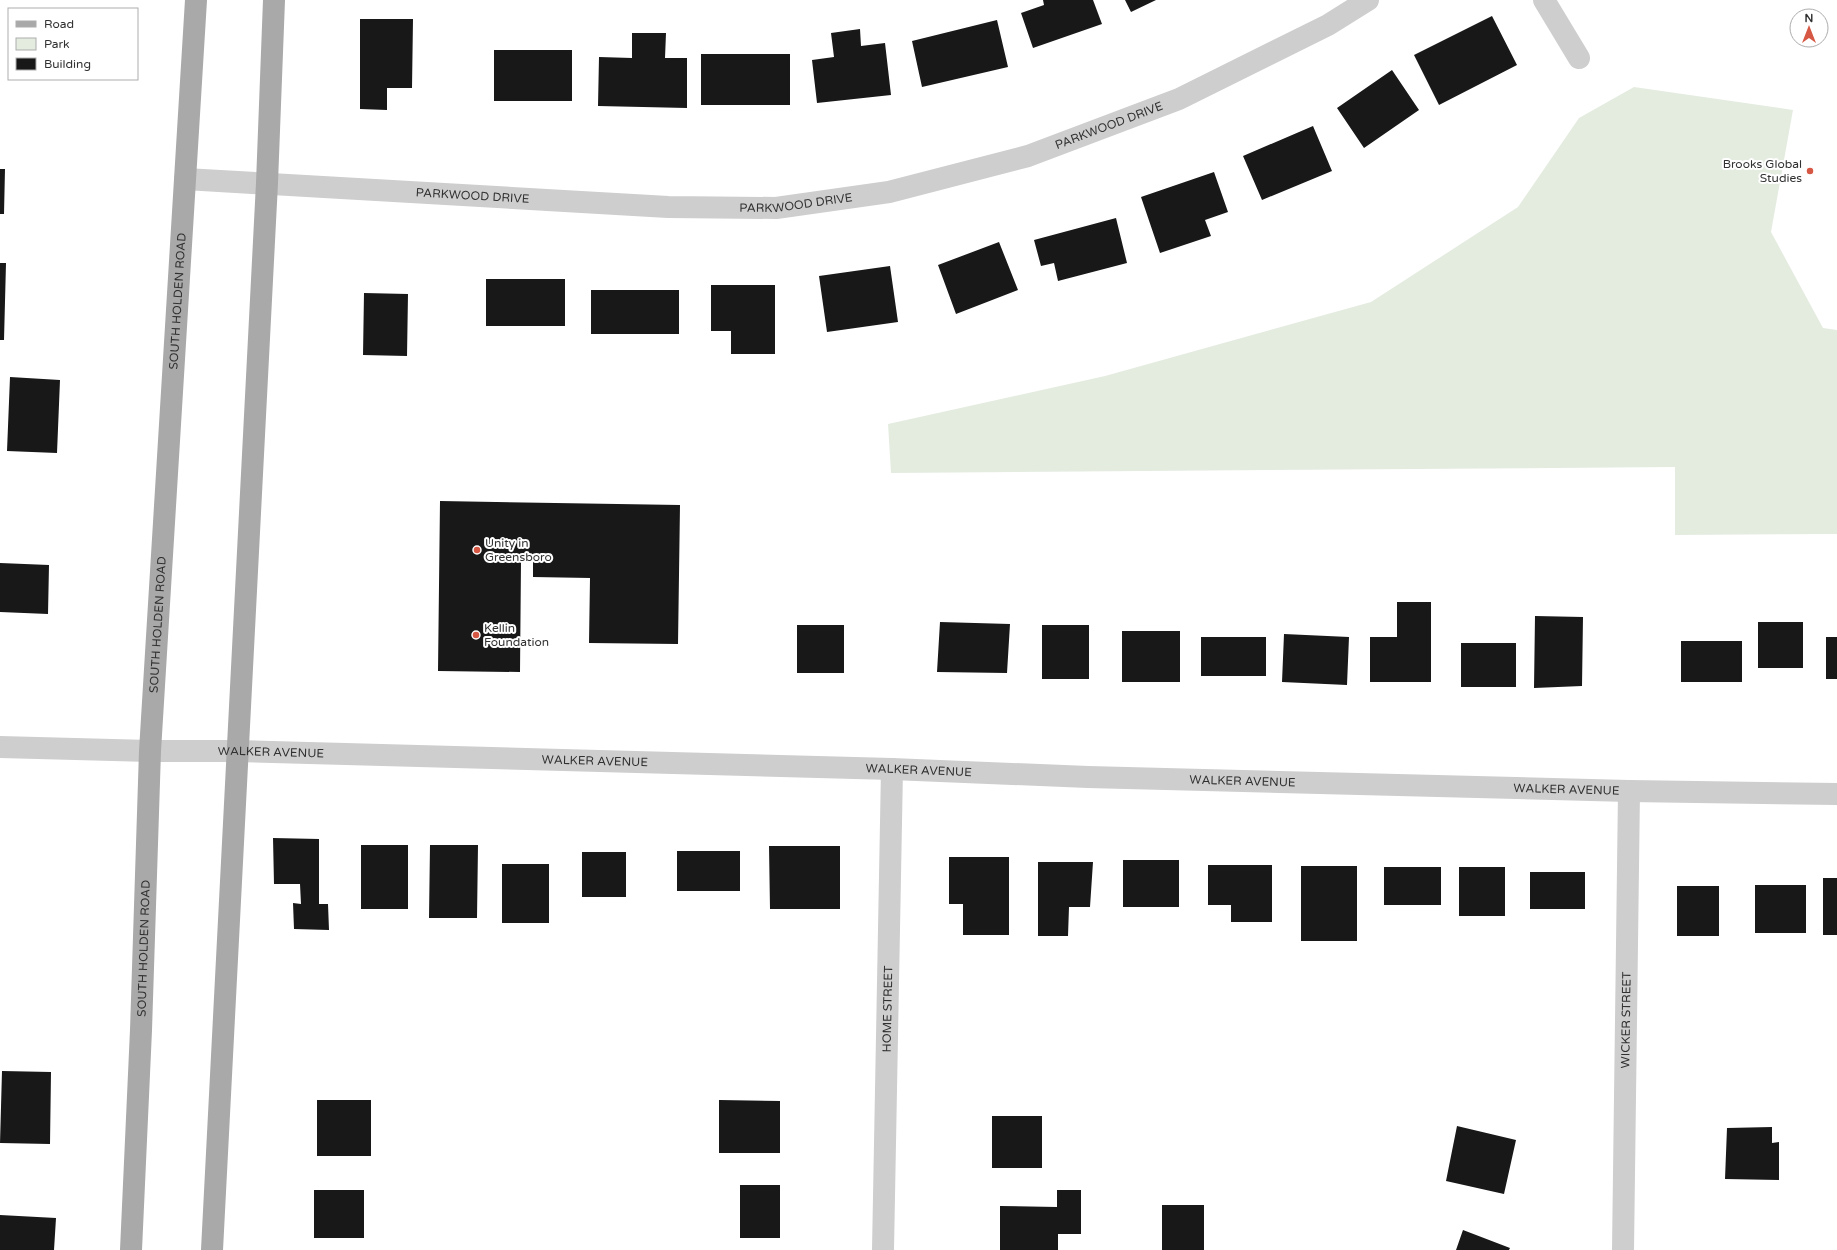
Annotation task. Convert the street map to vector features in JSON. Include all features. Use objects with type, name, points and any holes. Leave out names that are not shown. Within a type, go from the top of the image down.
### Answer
[{"type":"main road","name":"SOUTH HOLDEN ROAD","points":[[131,1250],[141,1030],[150,751],[196,0]]},
{"type":"main road","points":[[212,1250],[236,751],[267,183],[274,0]]},
{"type":"street","name":"PARKWOOD DRIVE","points":[[185,179],[668,207],[776,208],[889,192],[1028,156],[1179,99],[1328,25],[1368,0]]},
{"type":"street","points":[[1544,0],[1579,58]]},
{"type":"street","name":"WALKER AVENUE","points":[[0,747],[150,751],[236,751],[892,769],[1088,777],[1629,791],[1837,794]]},
{"type":"street","name":"HOME STREET","points":[[884,1250],[892,769]]},
{"type":"street","name":"WICKER STREET","points":[[1623,1250],[1629,791]]},
{"type":"green space","points":[[1634,87],[1793,110],[1771,232],[1823,328],[1837,330],[1837,534],[1675,535],[1675,467],[891,473],[888,424],[1105,376],[1371,302],[1518,207],[1579,118]]},
{"type":"building","points":[[1043,0],[1093,0],[1102,24],[1033,48],[1021,13],[1044,5]]},
{"type":"building","points":[[1125,0],[1156,0],[1131,12]]},
{"type":"building","points":[[1492,16],[1517,65],[1439,105],[1414,55]]},
{"type":"building","points":[[360,19],[413,19],[412,88],[387,88],[387,110],[360,109]]},
{"type":"building","points":[[997,20],[1008,67],[922,87],[912,41]]},
{"type":"building","points":[[860,29],[861,46],[885,43],[891,95],[817,103],[812,60],[834,57],[831,33]]},
{"type":"building","points":[[632,33],[666,33],[665,58],[687,58],[687,108],[598,106],[599,57],[632,58]]},
{"type":"building","points":[[494,50],[572,50],[572,101],[494,101]]},
{"type":"building","points":[[701,54],[790,54],[790,105],[701,105]]},
{"type":"building","points":[[1392,70],[1419,110],[1364,148],[1337,108]]},
{"type":"building","points":[[1313,126],[1332,171],[1262,200],[1243,156]]},
{"type":"building","points":[[0,169],[5,169],[4,214],[0,214]]},
{"type":"building","points":[[1214,172],[1228,212],[1205,220],[1211,236],[1160,253],[1141,197]]},
{"type":"building","points":[[1116,218],[1127,263],[1058,281],[1054,263],[1041,266],[1034,240]]},
{"type":"building","points":[[999,242],[1018,290],[956,314],[938,265]]},
{"type":"building","points":[[0,263],[6,263],[4,340],[0,340]]},
{"type":"building","points":[[890,266],[898,322],[827,332],[819,276]]},
{"type":"building","points":[[486,279],[565,279],[565,326],[486,326]]},
{"type":"building","points":[[711,285],[775,285],[775,354],[731,354],[731,331],[711,331]]},
{"type":"building","points":[[591,290],[679,290],[679,334],[591,334]]},
{"type":"building","points":[[364,293],[408,294],[407,356],[363,355]]},
{"type":"building","points":[[10,377],[60,380],[57,453],[7,451]]},
{"type":"building","points":[[440,501],[680,505],[678,644],[589,643],[590,578],[533,577],[533,561],[521,561],[520,672],[438,671]]},
{"type":"building","points":[[0,563],[49,565],[48,614],[0,612]]},
{"type":"building","points":[[1397,602],[1431,602],[1431,682],[1370,682],[1370,637],[1397,637]]},
{"type":"building","points":[[1535,616],[1583,617],[1582,686],[1534,688]]},
{"type":"building","points":[[940,622],[1010,624],[1007,673],[937,672]]},
{"type":"building","points":[[1758,622],[1803,622],[1803,668],[1758,668]]},
{"type":"building","points":[[797,625],[844,625],[844,673],[797,673]]},
{"type":"building","points":[[1042,625],[1089,625],[1089,679],[1042,679]]},
{"type":"building","points":[[1122,631],[1180,631],[1180,682],[1122,682]]},
{"type":"building","points":[[1284,634],[1349,637],[1347,685],[1282,682]]},
{"type":"building","points":[[1201,637],[1266,637],[1266,676],[1201,676]]},
{"type":"building","points":[[1826,637],[1837,637],[1837,679],[1826,679]]},
{"type":"building","points":[[1681,641],[1742,641],[1742,682],[1681,682]]},
{"type":"building","points":[[1461,643],[1516,643],[1516,687],[1461,687]]},
{"type":"building","points":[[273,838],[319,839],[319,904],[328,904],[329,930],[294,929],[293,903],[301,904],[300,884],[274,884]]},
{"type":"building","points":[[361,845],[408,845],[408,909],[361,909]]},
{"type":"building","points":[[430,845],[478,845],[477,918],[429,918]]},
{"type":"building","points":[[769,846],[840,846],[840,909],[770,909]]},
{"type":"building","points":[[677,851],[740,851],[740,891],[677,891]]},
{"type":"building","points":[[582,852],[626,852],[626,897],[582,897]]},
{"type":"building","points":[[949,857],[1009,857],[1009,935],[963,935],[963,904],[949,904]]},
{"type":"building","points":[[1123,860],[1179,860],[1179,907],[1123,907]]},
{"type":"building","points":[[1038,862],[1093,862],[1090,907],[1069,907],[1068,936],[1038,936]]},
{"type":"building","points":[[502,864],[549,864],[549,923],[502,923]]},
{"type":"building","points":[[1208,865],[1272,865],[1272,922],[1231,922],[1231,905],[1208,905]]},
{"type":"building","points":[[1301,866],[1357,866],[1357,941],[1301,941]]},
{"type":"building","points":[[1384,867],[1441,867],[1441,905],[1384,905]]},
{"type":"building","points":[[1459,867],[1505,867],[1505,916],[1459,916]]},
{"type":"building","points":[[1530,872],[1585,872],[1585,909],[1530,909]]},
{"type":"building","points":[[1823,878],[1837,878],[1837,935],[1823,935]]},
{"type":"building","points":[[1755,885],[1806,885],[1806,933],[1755,933]]},
{"type":"building","points":[[1677,886],[1719,886],[1719,936],[1677,936]]},
{"type":"building","points":[[2,1071],[51,1072],[50,1144],[0,1143]]},
{"type":"building","points":[[317,1100],[371,1100],[371,1156],[317,1156]]},
{"type":"building","points":[[719,1100],[780,1101],[780,1153],[719,1153]]},
{"type":"building","points":[[992,1116],[1042,1116],[1042,1168],[992,1168]]},
{"type":"building","points":[[1457,1126],[1516,1140],[1504,1194],[1446,1181]]},
{"type":"building","points":[[1772,1127],[1772,1143],[1779,1142],[1779,1180],[1725,1179],[1727,1128]]},
{"type":"building","points":[[740,1185],[780,1185],[780,1238],[740,1238]]},
{"type":"building","points":[[314,1190],[364,1190],[364,1238],[314,1238]]},
{"type":"building","points":[[1057,1190],[1081,1190],[1081,1234],[1058,1234],[1058,1250],[1000,1250],[1000,1206],[1057,1207]]},
{"type":"building","points":[[1162,1205],[1204,1205],[1204,1250],[1162,1250]]},
{"type":"building","points":[[0,1215],[56,1218],[54,1250],[0,1250]]},
{"type":"building","points":[[1463,1230],[1510,1248],[1509,1250],[1456,1250]]},
{"type":"place","name":"Brooks Global Studies","points":[[1810,171]]},
{"type":"place","name":"Unity in Greensboro","points":[[477,550]]},
{"type":"place","name":"Kellin Foundation","points":[[476,635]]}]
